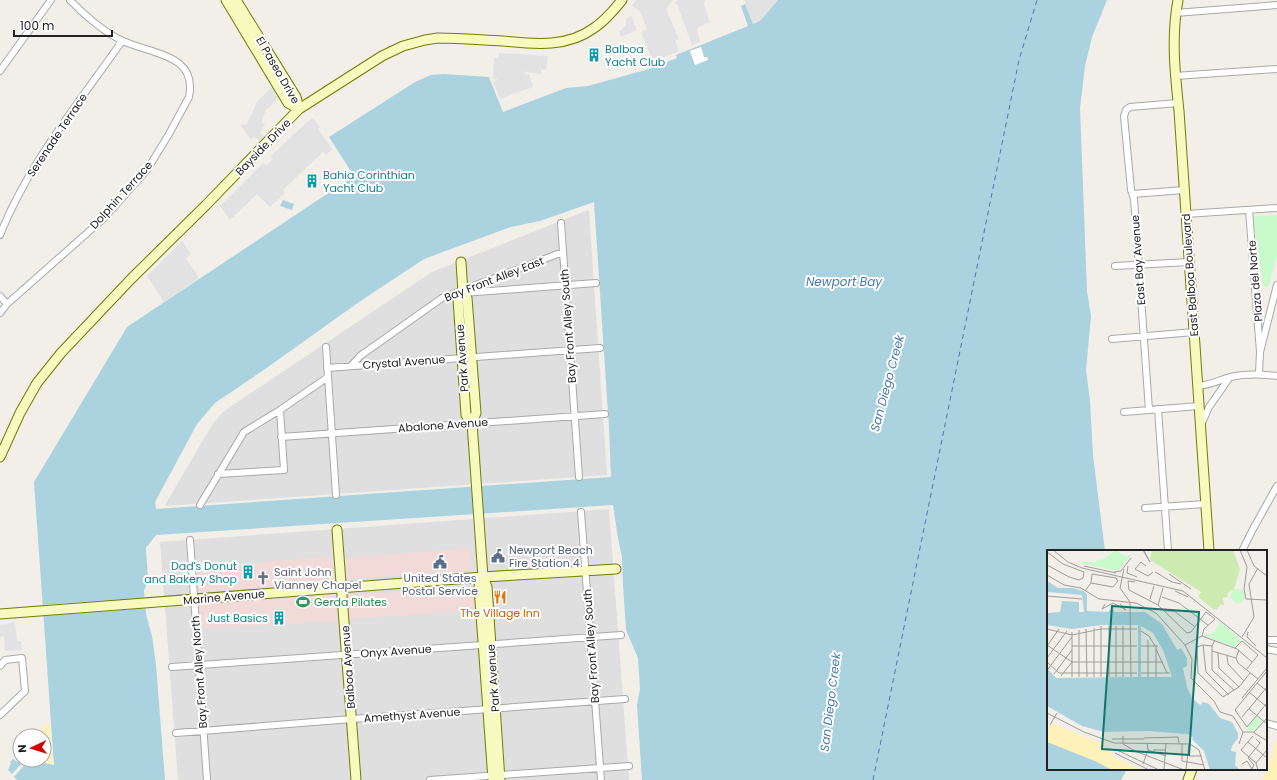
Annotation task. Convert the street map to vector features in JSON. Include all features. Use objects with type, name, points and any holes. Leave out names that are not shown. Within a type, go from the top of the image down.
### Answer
[{"type":"street","points":[[0,70],[50,0]]},
{"type":"street","points":[[70,0],[94,22],[122,41]]},
{"type":"street","name":"El Paseo Drive","points":[[226,0],[288,103],[299,109]]},
{"type":"street","name":"El Paseo Drive","points":[[236,0],[296,97],[299,109]]},
{"type":"street","name":"Bayside Drive","points":[[0,457],[20,413],[34,389],[61,353],[131,279],[206,205],[299,109],[382,56],[403,46],[438,38],[537,44],[560,42],[577,38],[593,29],[605,20],[622,0]]},
{"type":"street","name":"East Balboa Boulevard","points":[[1178,0],[1175,13],[1175,76],[1209,550]]},
{"type":"street","points":[[1250,7],[1253,0]]},
{"type":"street","points":[[1175,13],[1277,5]]},
{"type":"street","name":"Dolphin Terrace","points":[[0,313],[7,304],[103,219],[147,170],[189,97],[190,83],[188,72],[181,64],[173,59],[122,41]]},
{"type":"street","name":"Serenade Terrace","points":[[0,235],[20,191],[38,161],[122,41]]},
{"type":"street","points":[[1175,76],[1277,69]]},
{"type":"street","name":"East Bay Avenue","points":[[1149,410],[1133,194],[1131,190],[1124,116],[1126,110],[1130,107],[1178,103]]},
{"type":"street","points":[[1133,194],[1184,190]]},
{"type":"street","points":[[1186,214],[1277,208]]},
{"type":"street","name":"Plaza del Norte","points":[[1249,210],[1260,352]]},
{"type":"street","name":"Bay Front Alley South","points":[[561,223],[579,478]]},
{"type":"street","name":"Bay Front Alley East","points":[[351,366],[360,356],[442,298],[462,292],[563,252]]},
{"type":"street","name":"Park Avenue","points":[[460,262],[462,292],[458,299],[466,415],[472,424]]},
{"type":"street","points":[[1115,266],[1189,262]]},
{"type":"street","points":[[462,292],[596,283]]},
{"type":"street","points":[[1260,373],[1260,352],[1277,285]]},
{"type":"street","name":"Park Avenue","points":[[462,292],[467,298],[476,413],[472,424],[475,486],[483,577],[479,587],[492,710],[496,777]]},
{"type":"street","points":[[0,296],[7,304]]},
{"type":"street","points":[[1112,339],[1194,332]]},
{"type":"street","points":[[326,347],[336,495]]},
{"type":"street","name":"Crystal Avenue","points":[[327,368],[600,348]]},
{"type":"street","points":[[1198,386],[1208,385],[1230,377],[1260,373],[1277,376]]},
{"type":"street","points":[[200,505],[244,432],[280,410],[328,377]]},
{"type":"street","points":[[1200,426],[1209,407],[1230,377]]},
{"type":"street","points":[[1124,412],[1199,406]]},
{"type":"street","points":[[218,474],[284,470],[280,410]]},
{"type":"street","points":[[1158,410],[1168,550]]},
{"type":"street","name":"Abalone Avenue","points":[[281,436],[605,414]]},
{"type":"street","points":[[1242,550],[1277,486]]},
{"type":"street","points":[[1145,508],[1205,504]]},
{"type":"street","name":"Bay Front Alley South","points":[[581,512],[601,780]]},
{"type":"street","name":"Balboa Avenue","points":[[337,530],[356,780]]},
{"type":"street","name":"Bay Front Alley North","points":[[190,540],[207,780]]},
{"type":"street","name":"Marine Avenue","points":[[0,614],[483,577],[616,569]]},
{"type":"street","name":"Onyx Avenue","points":[[172,667],[621,635]]},
{"type":"street","points":[[0,666],[5,660],[22,658],[25,691],[0,716]]},
{"type":"street","name":"Amethyst Avenue","points":[[176,733],[352,718],[492,710],[625,699]]},
{"type":"street","points":[[1267,723],[1277,726]]},
{"type":"street","points":[[430,780],[496,777],[629,766]]},
{"type":"street","points":[[1188,780],[1192,770]]},
{"type":"shaded area","points":[[636,0],[673,0],[666,9],[679,39],[675,40],[679,51],[653,61],[641,32],[647,29],[640,11],[632,6]]},
{"type":"shaded area","points":[[678,0],[705,0],[704,4],[710,22],[697,28],[700,42],[692,45],[678,7],[679,6],[675,3]]},
{"type":"shaded area","points":[[745,0],[778,0],[760,21],[753,24],[745,4]]},
{"type":"shaded area","points":[[631,16],[637,30],[621,37],[619,32],[626,25],[626,19]]},
{"type":"shaded area","points":[[499,53],[548,56],[546,70],[541,69],[541,74],[526,72],[526,67],[525,75],[529,74],[533,87],[500,99],[493,82],[498,79],[493,78],[494,58],[499,58]]},
{"type":"shaded area","points":[[272,87],[276,93],[274,95],[278,96],[278,99],[266,110],[261,122],[265,124],[260,133],[264,136],[259,141],[255,137],[250,139],[241,125],[247,124],[257,102]]},
{"type":"shaded area","points":[[313,118],[320,127],[318,129],[332,149],[326,155],[323,152],[283,190],[285,193],[270,207],[257,194],[230,220],[220,206],[263,163],[266,166],[273,159],[270,157]]},
{"type":"shaded area","points":[[588,210],[607,475],[165,505],[212,425],[222,413],[230,407],[432,272]]},
{"type":"shaded area","points":[[182,241],[191,254],[186,258],[199,278],[164,302],[147,276],[173,250],[175,252],[174,249]]},
{"type":"shaded area","points":[[609,509],[629,780],[178,780],[160,542]]},
{"type":"shaded area","points":[[470,548],[472,570],[346,579],[344,558]]},
{"type":"shaded area","points":[[333,556],[335,582],[195,592],[194,568]]},
{"type":"shaded area","points":[[473,587],[475,610],[349,619],[347,595]]},
{"type":"shaded area","points":[[335,594],[337,621],[198,629],[196,605]]},
{"type":"shaded area","points":[[15,622],[17,641],[21,641],[22,650],[5,651],[4,636],[0,637],[0,625]]},
{"type":"sand","points":[[49,720],[50,728],[43,728]]},
{"type":"sand","points":[[1277,737],[1277,780],[1262,780],[1269,765]]},
{"type":"green space","points":[[1277,215],[1277,256],[1268,287],[1265,287],[1263,285],[1253,216]]},
{"type":"water","name":"Newport Bay","points":[[778,0],[1107,0],[1092,37],[1085,66],[1080,108],[1087,291],[1091,316],[1086,370],[1090,401],[1093,455],[1105,550],[1047,550],[1047,770],[1126,770],[1121,780],[642,780],[637,705],[640,689],[638,658],[626,630],[622,557],[613,505],[156,535],[146,548],[148,580],[144,591],[146,614],[152,636],[156,665],[165,780],[17,780],[14,777],[22,768],[52,768],[52,765],[54,765],[34,482],[127,327],[354,176],[329,137],[415,82],[431,75],[443,74],[489,77],[503,112],[566,88],[588,86],[649,69],[677,58],[676,55],[748,26],[741,6],[745,4],[753,24],[760,21]],"holes":[[[594,202],[611,477],[156,509],[155,502],[197,424],[215,403],[359,302],[424,259],[511,227],[540,221]]]},
{"type":"water","points":[[283,200],[294,204],[292,210],[280,206]]},
{"type":"water","points":[[12,760],[12,768],[17,768],[12,774],[8,770],[11,763],[10,762]]},
{"type":"pier","points":[[701,47],[704,57],[707,57],[708,60],[695,65],[690,51]]},
{"type":"pier","points":[[162,596],[162,607],[43,616],[42,605]]},
{"type":"ferry route","points":[[873,780],[1019,60],[1037,0]]},
{"type":"place","name":"Balboa Yacht Club","points":[[594,55]]},
{"type":"place","name":"Bahia Corinthian Yacht Club","points":[[312,181]]},
{"type":"place","name":"Newport Beach Fire Station 4","points":[[498,556]]},
{"type":"place","name":"United States Postal Service","points":[[440,562]]},
{"type":"place","name":"Dad's Donut and Bakery Shop","points":[[248,572]]},
{"type":"place","name":"Saint John Vianney Chapel","points":[[263,578]]},
{"type":"place","name":"The Village Inn","points":[[500,597]]},
{"type":"place","name":"Gerda Pilates","points":[[303,602]]},
{"type":"place","name":"Just Basics","points":[[279,618]]},
{"type":"water label","name":"San Diego Creek","points":[[887,383]]},
{"type":"water label","name":"San Diego Creek","points":[[830,702]]}]
